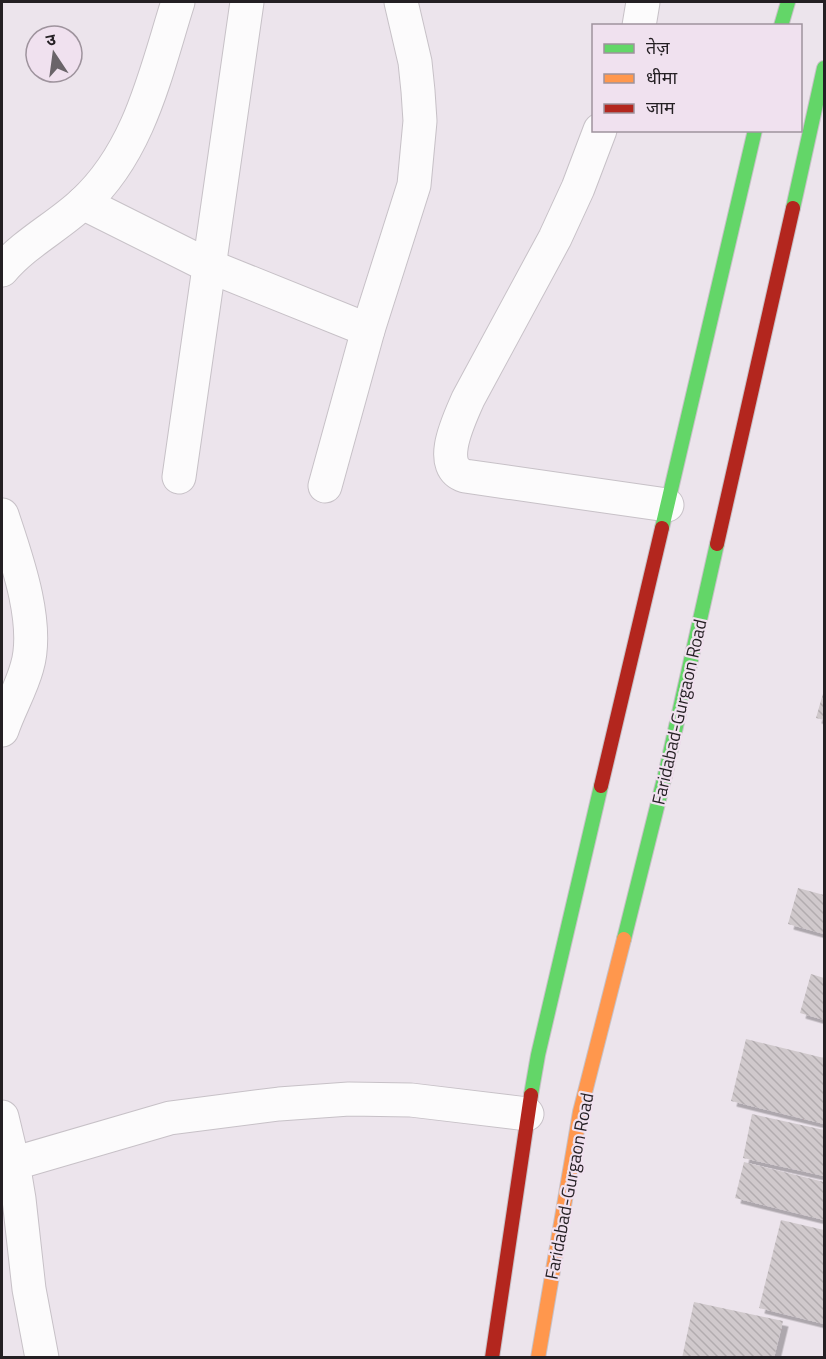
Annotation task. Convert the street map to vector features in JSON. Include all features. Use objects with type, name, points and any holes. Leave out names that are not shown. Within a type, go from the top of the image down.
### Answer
[{"type":"main road","points":[[782,24],[788,2]]},
{"type":"main road","name":"Faridabad-Gurgaon Road","points":[[538,1358],[580,1112],[666,771],[825,68]]},
{"type":"main road","points":[[492,1358],[527,1114],[541,1043],[755,132]]},
{"type":"street","points":[[2,270],[12,258],[83,203],[105,180],[140,119],[155,80],[177,2]]},
{"type":"street","points":[[179,477],[247,2]]},
{"type":"street","points":[[325,486],[368,330],[414,185],[420,121],[418,92],[415,62],[401,2]]},
{"type":"street","points":[[639,24],[643,2]]},
{"type":"street","points":[[599,132],[578,188],[555,238],[468,399],[457,426],[451,460],[453,468],[465,476],[667,505]]},
{"type":"street","points":[[83,203],[209,266],[368,330]]},
{"type":"street","points":[[2,515],[28,606],[31,631],[31,652],[27,668],[2,730]]},
{"type":"street","points":[[7,1165],[170,1118],[279,1104],[349,1099],[411,1100],[527,1114]]},
{"type":"street","points":[[2,1116],[7,1165],[42,1358]]},
{"type":"building","points":[[824,690],[824,720],[816,718]]},
{"type":"building","points":[[798,888],[824,895],[824,934],[788,924]]},
{"type":"building","points":[[811,974],[824,978],[824,1020],[800,1013]]},
{"type":"building","points":[[746,1039],[824,1058],[824,1124],[731,1101]]},
{"type":"building","points":[[752,1114],[824,1130],[824,1176],[743,1158]]},
{"type":"building","points":[[744,1162],[824,1182],[824,1220],[735,1198]]},
{"type":"building","points":[[781,1220],[824,1230],[824,1324],[759,1308]]},
{"type":"building","points":[[694,1302],[783,1321],[774,1358],[682,1358]]},
{"type":"traffic: fast","points":[[782,24],[788,2]]},
{"type":"traffic: fast","points":[[793,208],[824,68]]},
{"type":"traffic: fast","points":[[662,528],[755,132]]},
{"type":"traffic: fast","points":[[624,939],[666,771],[717,544]]},
{"type":"traffic: fast","points":[[531,1095],[538,1055],[601,786]]},
{"type":"traffic: slow","points":[[538,1358],[580,1112],[624,939]]},
{"type":"traffic: jam","points":[[717,544],[793,208]]},
{"type":"traffic: jam","points":[[601,786],[662,528]]},
{"type":"traffic: jam","points":[[492,1358],[531,1095]]}]
